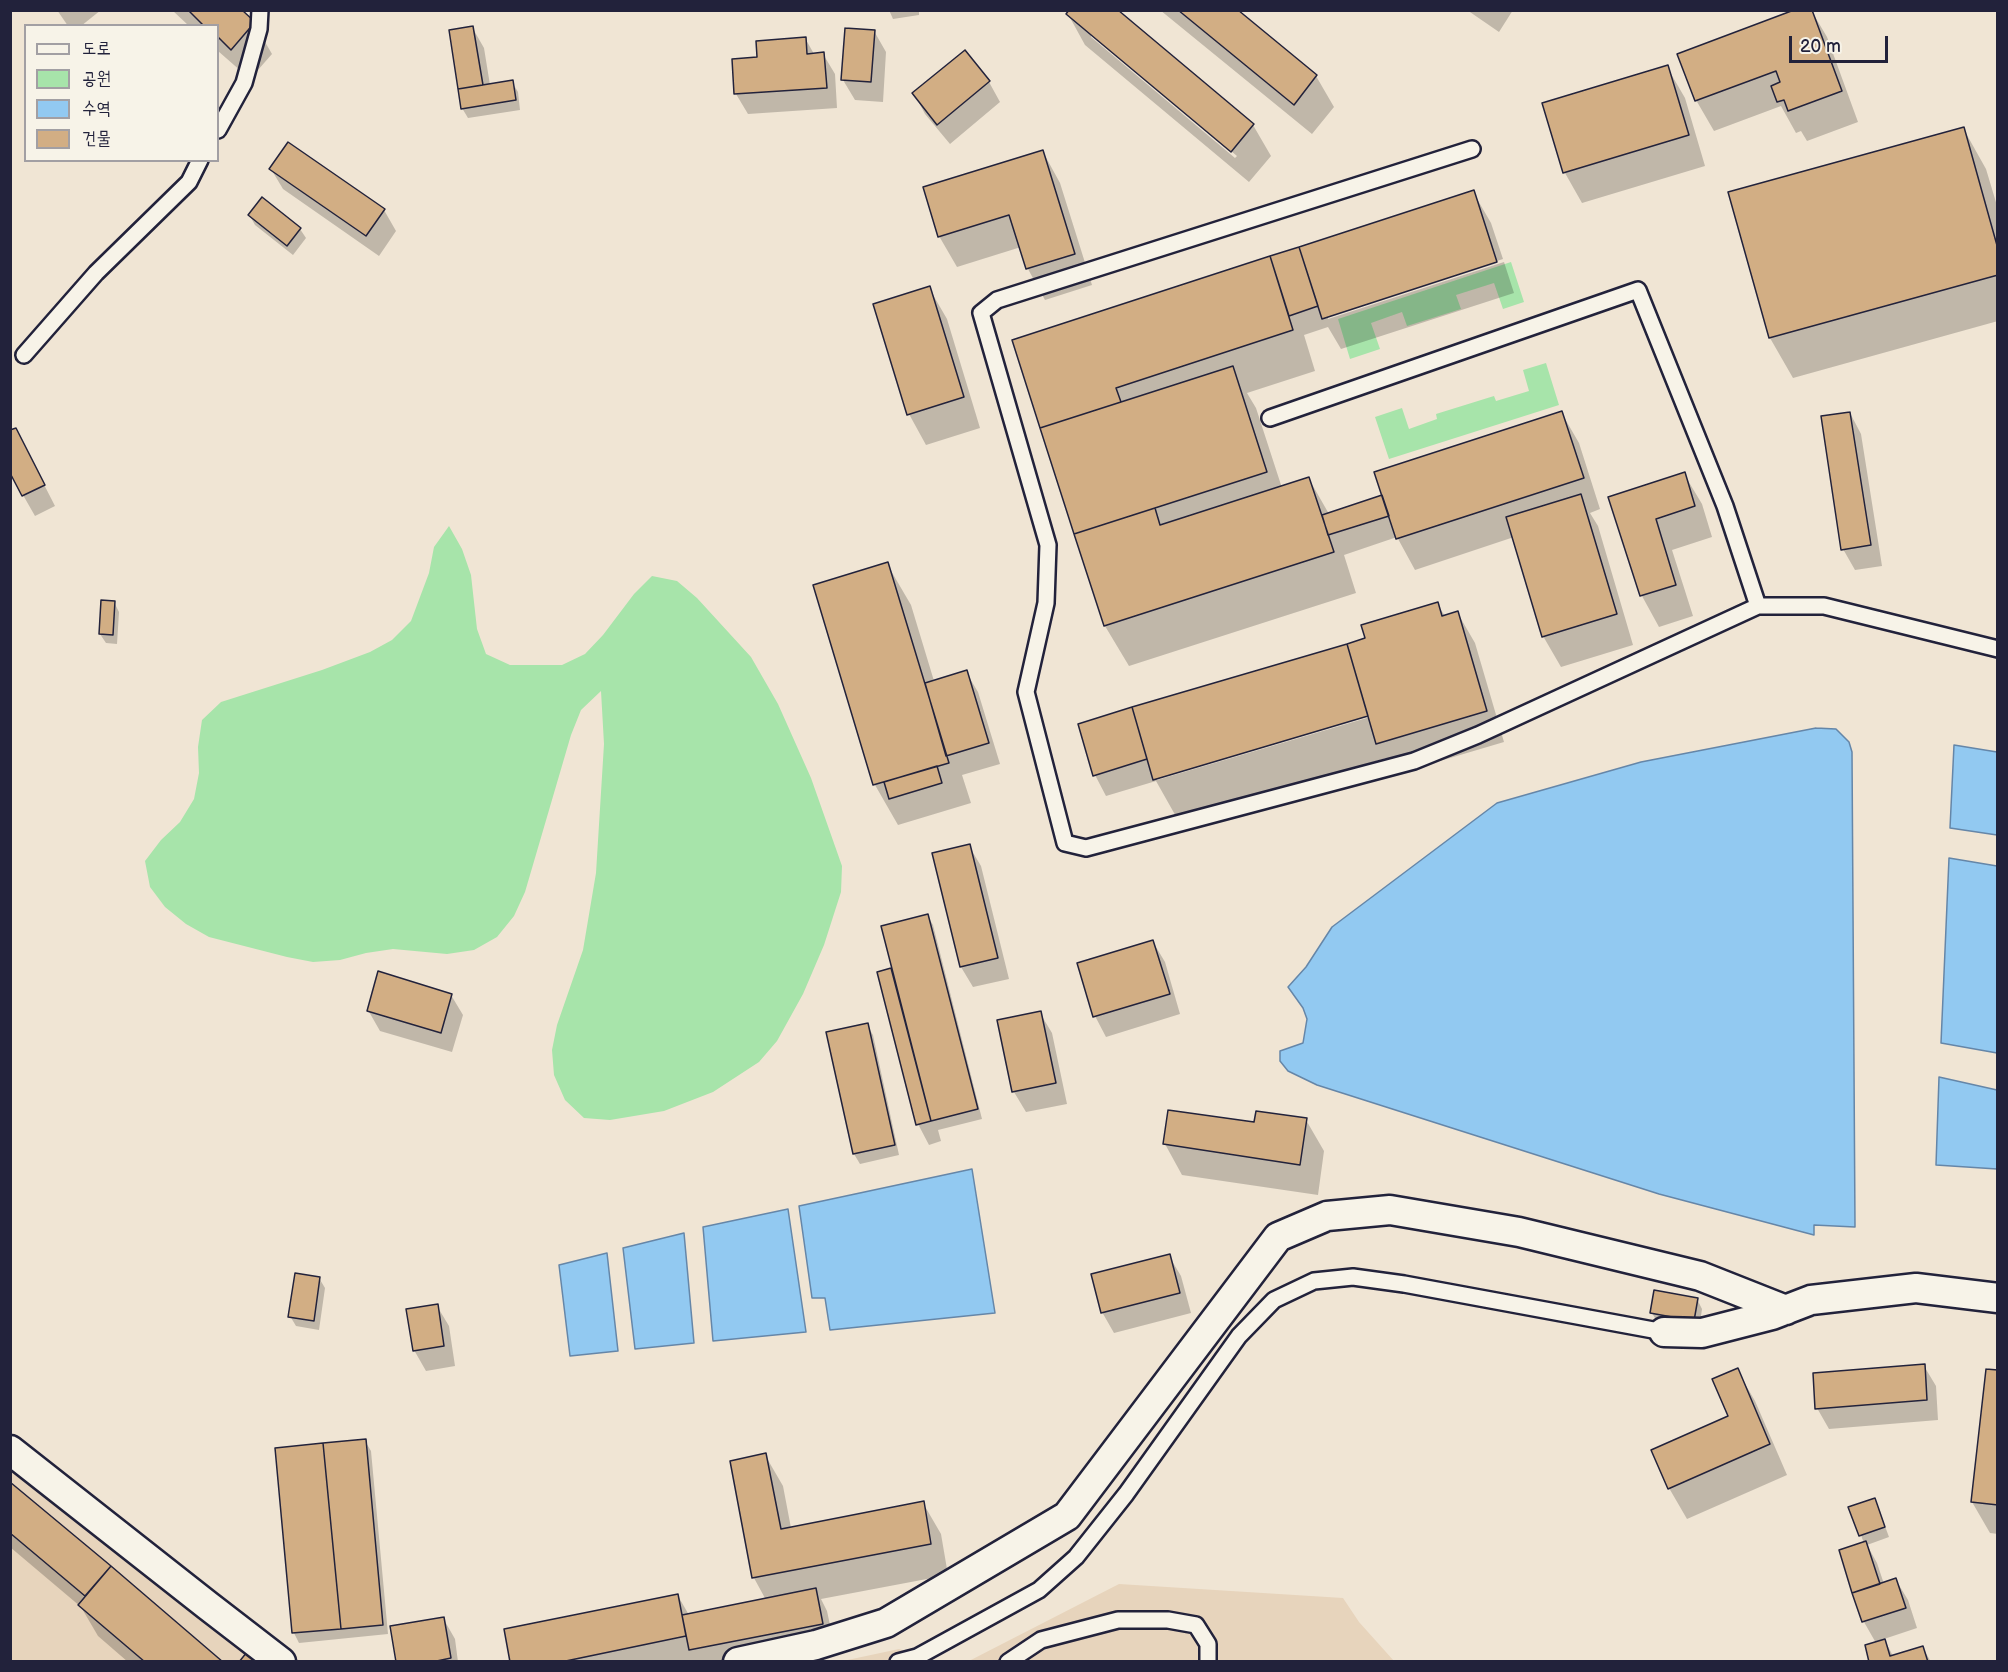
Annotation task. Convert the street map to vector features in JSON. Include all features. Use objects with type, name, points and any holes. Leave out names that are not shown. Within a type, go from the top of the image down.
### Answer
[{"type":"street","points":[[738,1662],[816,1645],[886,1623],[1067,1516],[1278,1237],[1327,1215],[1390,1210],[1519,1232],[1700,1276],[1786,1310]]},
{"type":"street","points":[[1664,1332],[1702,1333],[1786,1310],[1811,1300],[1916,1288],[1998,1298]]},
{"type":"street","points":[[10,1450],[281,1662]]},
{"type":"lane","points":[[219,128],[244,82],[259,29],[260,10]]},
{"type":"lane","points":[[1472,149],[997,300],[981,313],[1048,545],[1046,603],[1026,693],[1065,843],[1086,848],[1414,761],[1478,735],[1758,606],[1824,606],[1998,650]]},
{"type":"lane","points":[[24,355],[96,273],[189,182],[200,162]]},
{"type":"lane","points":[[1270,418],[1638,290],[1725,506],[1758,606]]},
{"type":"lane","points":[[898,1662],[916,1659],[1039,1590],[1076,1557],[1126,1494],[1239,1336],[1274,1300],[1314,1281],[1353,1277],[1404,1284],[1664,1332]]},
{"type":"lane","points":[[1008,1662],[1041,1640],[1118,1620],[1168,1620],[1196,1625],[1208,1644],[1208,1662]]},
{"type":"shaded area","points":[[10,1463],[263,1661],[11,1661]]},
{"type":"shaded area","points":[[1119,1584],[1343,1598],[1359,1622],[1394,1661],[967,1662]]},
{"type":"shaded area","points":[[899,1649],[936,1661],[838,1662]]},
{"type":"green space","points":[[1511,262],[1524,302],[1503,309],[1494,283],[1456,295],[1461,309],[1407,326],[1402,312],[1371,323],[1380,349],[1350,359],[1338,319]]},
{"type":"green space","points":[[1546,363],[1559,405],[1389,459],[1375,417],[1402,408],[1409,429],[1437,419],[1436,414],[1494,396],[1496,401],[1529,391],[1523,370]]},
{"type":"green space","points":[[449,526],[462,549],[471,575],[477,629],[486,654],[510,665],[562,665],[585,654],[603,635],[634,594],[652,576],[677,581],[697,598],[751,657],[778,704],[811,778],[842,866],[841,892],[824,945],[803,994],[777,1041],[759,1062],[713,1092],[664,1111],[610,1120],[584,1118],[565,1100],[554,1075],[552,1050],[557,1025],[583,950],[596,873],[604,744],[601,691],[581,710],[571,735],[525,892],[514,916],[497,937],[474,950],[447,954],[393,949],[340,960],[313,962],[287,957],[209,937],[186,924],[165,907],[150,887],[145,861],[161,840],[180,822],[194,799],[199,773],[198,747],[202,720],[221,702],[322,670],[370,652],[392,640],[411,621],[429,573],[434,547]]},
{"type":"water","points":[[1816,728],[1836,729],[1849,742],[1852,752],[1855,1227],[1814,1225],[1814,1235],[1659,1194],[1317,1085],[1288,1071],[1280,1061],[1280,1051],[1303,1043],[1307,1019],[1303,1008],[1288,987],[1306,967],[1332,927],[1497,803],[1641,762]]},
{"type":"water","points":[[1954,745],[1997,752],[1997,835],[1950,828]]},
{"type":"water","points":[[1949,858],[1997,866],[1997,1053],[1941,1043]]},
{"type":"water","points":[[1939,1077],[1997,1090],[1997,1169],[1936,1165]]},
{"type":"water","points":[[972,1169],[995,1313],[830,1330],[825,1298],[812,1298],[799,1206]]},
{"type":"water","points":[[788,1209],[806,1332],[713,1341],[703,1227]]},
{"type":"water","points":[[684,1233],[694,1343],[635,1349],[623,1248]]},
{"type":"water","points":[[607,1253],[618,1351],[570,1356],[559,1265]]},
{"type":"building","points":[[188,10],[242,10],[255,22],[231,50],[219,38],[219,24],[202,24]]},
{"type":"building","points":[[1069,10],[1118,10],[1254,124],[1231,152],[1066,14]]},
{"type":"building","points":[[1178,10],[1238,10],[1317,75],[1294,105]]},
{"type":"building","points":[[1794,10],[1812,10],[1842,91],[1788,111],[1784,100],[1777,102],[1771,86],[1780,82],[1776,71],[1695,101],[1677,54]]},
{"type":"building","points":[[473,26],[483,85],[458,89],[449,30]]},
{"type":"building","points":[[845,28],[875,30],[871,82],[841,80]]},
{"type":"building","points":[[806,37],[807,54],[824,52],[827,88],[734,94],[732,59],[757,57],[756,41]]},
{"type":"building","points":[[965,50],[990,81],[937,125],[912,93]]},
{"type":"building","points":[[1668,65],[1689,135],[1563,173],[1542,103]]},
{"type":"building","points":[[513,80],[516,100],[461,109],[458,89]]},
{"type":"building","points":[[1964,127],[1998,249],[1998,275],[1769,338],[1728,192]]},
{"type":"building","points":[[288,142],[385,209],[366,236],[269,169]]},
{"type":"building","points":[[1043,150],[1075,254],[1026,269],[1009,215],[938,237],[923,187]]},
{"type":"building","points":[[1474,190],[1497,262],[1322,319],[1299,247]]},
{"type":"building","points":[[262,197],[301,228],[287,246],[248,215]]},
{"type":"building","points":[[1299,247],[1318,306],[1289,316],[1270,256]]},
{"type":"building","points":[[1270,256],[1293,330],[1116,388],[1121,402],[1040,428],[1012,340]]},
{"type":"building","points":[[930,286],[964,397],[907,415],[873,304]]},
{"type":"building","points":[[1233,366],[1267,472],[1074,534],[1040,428]]},
{"type":"building","points":[[1562,411],[1584,478],[1396,539],[1374,472]]},
{"type":"building","points":[[1850,412],[1871,545],[1841,550],[1821,416]]},
{"type":"building","points":[[16,428],[45,485],[22,496],[10,473],[10,430]]},
{"type":"building","points":[[1685,472],[1695,506],[1656,519],[1676,585],[1640,596],[1608,497]]},
{"type":"building","points":[[1309,477],[1334,552],[1104,626],[1074,534],[1155,508],[1160,525]]},
{"type":"building","points":[[1581,494],[1617,614],[1542,637],[1506,517]]},
{"type":"building","points":[[1382,495],[1389,516],[1328,535],[1322,515]]},
{"type":"building","points":[[888,562],[949,763],[873,785],[813,585]]},
{"type":"building","points":[[101,600],[115,601],[113,635],[99,634]]},
{"type":"building","points":[[1438,602],[1442,616],[1458,611],[1487,711],[1376,744],[1347,644],[1365,638],[1361,625]]},
{"type":"building","points":[[1347,644],[1368,716],[1153,780],[1132,707]]},
{"type":"building","points":[[967,670],[989,743],[946,756],[925,683]]},
{"type":"building","points":[[1132,707],[1147,759],[1093,776],[1078,724]]},
{"type":"building","points":[[937,766],[942,783],[889,799],[884,782]]},
{"type":"building","points":[[970,844],[998,958],[960,967],[932,853]]},
{"type":"building","points":[[928,914],[978,1109],[931,1121],[881,926]]},
{"type":"building","points":[[1153,940],[1170,994],[1093,1017],[1077,963]]},
{"type":"building","points":[[891,968],[931,1121],[916,1125],[877,972]]},
{"type":"building","points":[[378,971],[452,994],[441,1033],[367,1011]]},
{"type":"building","points":[[1041,1011],[1056,1083],[1012,1092],[997,1020]]},
{"type":"building","points":[[868,1023],[895,1145],[853,1154],[826,1032]]},
{"type":"building","points":[[1168,1110],[1254,1122],[1256,1111],[1307,1118],[1300,1165],[1163,1144]]},
{"type":"building","points":[[1170,1254],[1180,1293],[1101,1313],[1091,1274]]},
{"type":"building","points":[[295,1273],[320,1277],[314,1321],[288,1317]]},
{"type":"building","points":[[1654,1290],[1698,1298],[1694,1321],[1650,1313]]},
{"type":"building","points":[[438,1304],[444,1346],[413,1351],[406,1309]]},
{"type":"building","points":[[1925,1364],[1927,1400],[1815,1409],[1813,1373]]},
{"type":"building","points":[[1738,1368],[1770,1444],[1668,1489],[1651,1450],[1728,1416],[1712,1379]]},
{"type":"building","points":[[1986,1369],[1998,1370],[1998,1505],[1971,1502]]},
{"type":"building","points":[[366,1439],[383,1625],[341,1629],[323,1443]]},
{"type":"building","points":[[323,1443],[341,1629],[292,1633],[275,1448]]},
{"type":"building","points":[[766,1453],[781,1529],[924,1501],[931,1544],[752,1578],[730,1461]]},
{"type":"building","points":[[10,1482],[111,1566],[85,1596],[10,1533]]},
{"type":"building","points":[[1875,1498],[1885,1527],[1859,1536],[1848,1507]]},
{"type":"building","points":[[1866,1541],[1880,1584],[1852,1593],[1839,1550]]},
{"type":"building","points":[[111,1566],[223,1662],[145,1662],[78,1605]]},
{"type":"building","points":[[1896,1578],[1906,1608],[1862,1622],[1852,1593]]},
{"type":"building","points":[[816,1588],[823,1624],[689,1650],[682,1615]]},
{"type":"building","points":[[678,1594],[686,1636],[561,1662],[510,1662],[504,1629]]},
{"type":"building","points":[[444,1617],[451,1658],[432,1662],[396,1662],[390,1626]]},
{"type":"building","points":[[1885,1639],[1890,1656],[1923,1646],[1928,1662],[1869,1662],[1865,1645]]},
{"type":"building","points":[[247,1652],[259,1662],[239,1662]]}]
